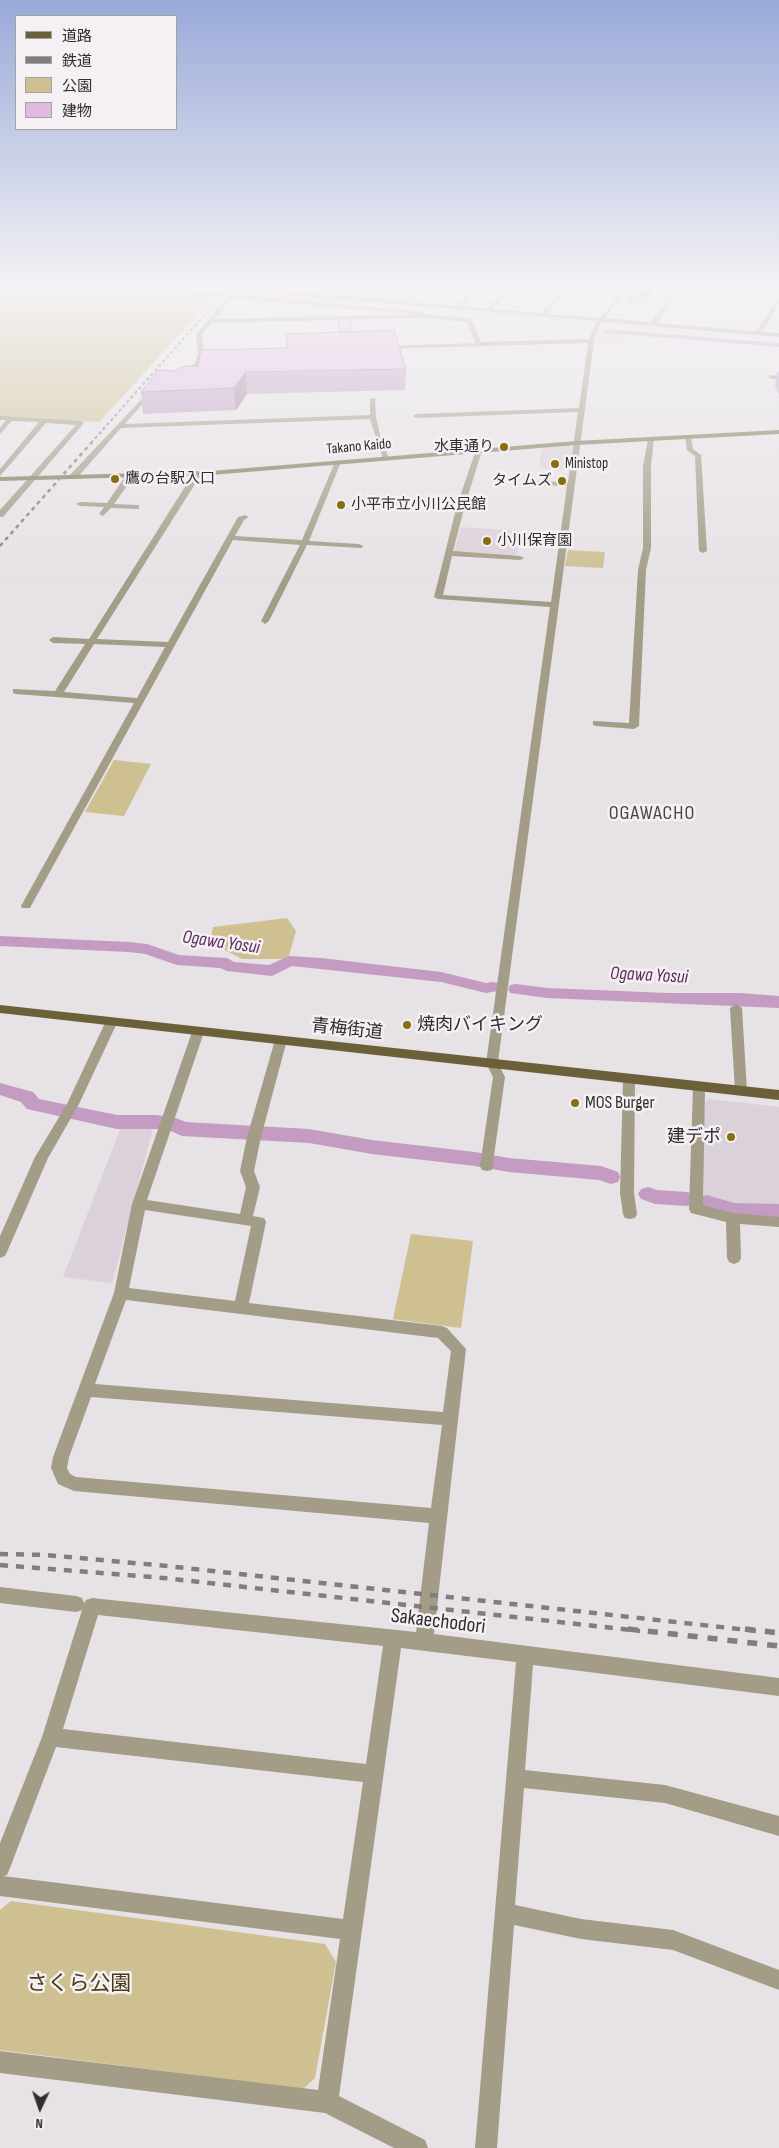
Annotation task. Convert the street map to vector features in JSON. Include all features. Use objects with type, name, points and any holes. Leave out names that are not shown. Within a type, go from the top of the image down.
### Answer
[{"type":"main road","name":"青梅街道","points":[[0,1009],[779,1095]]},
{"type":"street","points":[[487,1161],[499,1077],[492,1063],[570,484],[586,384]]},
{"type":"street","points":[[73,478],[159,386]]},
{"type":"street","points":[[374,399],[373,418],[386,459]]},
{"type":"street","points":[[416,416],[583,410]]},
{"type":"street","points":[[0,418],[80,423],[36,476],[31,478],[0,515]]},
{"type":"street","points":[[120,426],[373,418]]},
{"type":"street","points":[[0,432],[10,419]]},
{"type":"street","points":[[0,474],[44,422]]},
{"type":"street","name":"Takano Kaido","points":[[0,479],[198,474],[576,443],[779,432]]},
{"type":"street","points":[[688,437],[690,450],[698,454],[705,536],[703,551]]},
{"type":"street","points":[[596,723],[634,726],[642,570],[647,548],[647,466],[651,439]]},
{"type":"street","points":[[482,441],[477,451],[438,597],[555,605]]},
{"type":"street","points":[[265,621],[305,542],[338,462]]},
{"type":"street","points":[[58,694],[198,474]]},
{"type":"street","points":[[104,514],[130,476]]},
{"type":"street","points":[[534,483],[570,484]]},
{"type":"street","points":[[80,504],[136,507]]},
{"type":"street","points":[[26,906],[241,519],[245,516]]},
{"type":"street","points":[[231,538],[360,546]]},
{"type":"street","points":[[449,553],[520,558]]},
{"type":"street","points":[[53,640],[171,645]]},
{"type":"street","points":[[16,691],[140,701]]},
{"type":"street","points":[[736,1008],[741,1091]]},
{"type":"street","points":[[0,1252],[42,1157],[70,1110],[111,1022]]},
{"type":"street","points":[[198,1032],[139,1204],[121,1293],[61,1457],[59,1468],[64,1479],[74,1484],[438,1516]]},
{"type":"street","points":[[244,1220],[253,1187],[247,1171],[281,1040]]},
{"type":"street","points":[[629,1079],[627,1194],[630,1214]]},
{"type":"street","points":[[699,1087],[696,1209],[733,1218],[779,1222]]},
{"type":"street","points":[[139,1204],[259,1222],[241,1307]]},
{"type":"street","points":[[733,1218],[734,1258]]},
{"type":"street","points":[[121,1293],[442,1332],[459,1349],[424,1642]]},
{"type":"street","points":[[86,1390],[450,1419]]},
{"type":"street","name":"Sakaechodori","points":[[0,1595],[424,1642],[779,1687]]},
{"type":"street","points":[[0,1868],[51,1738],[84,1605]]},
{"type":"street","points":[[328,2102],[393,1640]]},
{"type":"street","points":[[486,2148],[525,1655]]},
{"type":"street","points":[[51,1738],[373,1774]]},
{"type":"street","points":[[516,1778],[665,1794],[779,1826]]},
{"type":"street","points":[[0,1886],[353,1930]]},
{"type":"street","points":[[505,1912],[581,1929],[673,1940],[779,1980]]},
{"type":"street","points":[[0,2062],[328,2102],[416,2148]]},
{"type":"shaded area","points":[[567,445],[572,447],[569,470],[539,468],[542,448]]},
{"type":"shaded area","name":"小川保育園","points":[[461,527],[520,531],[517,554],[512,556],[454,552]]},
{"type":"shaded area","points":[[709,1099],[779,1107],[779,1208],[738,1206],[704,1199],[702,1104]]},
{"type":"shaded area","points":[[121,1127],[153,1128],[112,1283],[63,1277]]},
{"type":"green space","points":[[0,384],[134,384],[99,422],[0,417]]},
{"type":"green space","points":[[568,550],[605,552],[603,568],[565,566]]},
{"type":"green space","points":[[114,760],[151,764],[124,816],[85,812]]},
{"type":"green space","points":[[287,918],[296,931],[288,959],[242,959],[210,942],[213,927]]},
{"type":"green space","points":[[411,1234],[473,1241],[461,1328],[393,1319]]},
{"type":"green space","name":"さくら公園","points":[[11,1901],[325,1944],[336,1962],[315,2078],[303,2089],[0,2050],[0,1910]]},
{"type":"building","points":[[147,384],[237,384],[234,388],[141,392]]},
{"type":"waterway","name":"Ogawa Yosui","points":[[0,941],[129,947],[147,949],[177,960],[227,963],[227,966],[272,971],[289,961],[321,963],[441,977],[486,988],[492,987]]},
{"type":"waterway","name":"Ogawa Yosui","points":[[516,989],[547,993],[668,999],[740,999],[779,1002]]},
{"type":"waterway","points":[[0,1089],[27,1097],[33,1104],[117,1122],[157,1122],[176,1125],[182,1129],[309,1136],[372,1147],[475,1159],[509,1165],[601,1173],[611,1177]]},
{"type":"waterway","points":[[648,1194],[655,1197],[687,1199]]},
{"type":"waterway","points":[[707,1202],[734,1210],[779,1211]]},
{"type":"railway","points":[[91,443],[143,384]]},
{"type":"railway","points":[[0,546],[92,442]]},
{"type":"railway","points":[[0,1554],[46,1555],[167,1566],[757,1631]]},
{"type":"railway","points":[[0,1565],[164,1578],[640,1631]]},
{"type":"railway","points":[[628,1629],[779,1646]]},
{"type":"railway","points":[[745,1629],[779,1633]]},
{"type":"place","name":"水車通り","points":[[504,447]]},
{"type":"place","name":"Ministop","points":[[555,464]]},
{"type":"place","name":"鷹の台駅入口","points":[[115,479]]},
{"type":"place","name":"タイムズ","points":[[562,481]]},
{"type":"place","name":"小平市立小川公民館","points":[[341,505]]},
{"type":"place","name":"小川保育園","points":[[487,541]]},
{"type":"place","name":"焼肉バイキング","points":[[407,1025]]},
{"type":"place","name":"MOS Burger","points":[[575,1103]]},
{"type":"place","name":"建デポ","points":[[731,1137]]},
{"type":"district","name":"OGAWACHO","points":[[652,814]]}]
